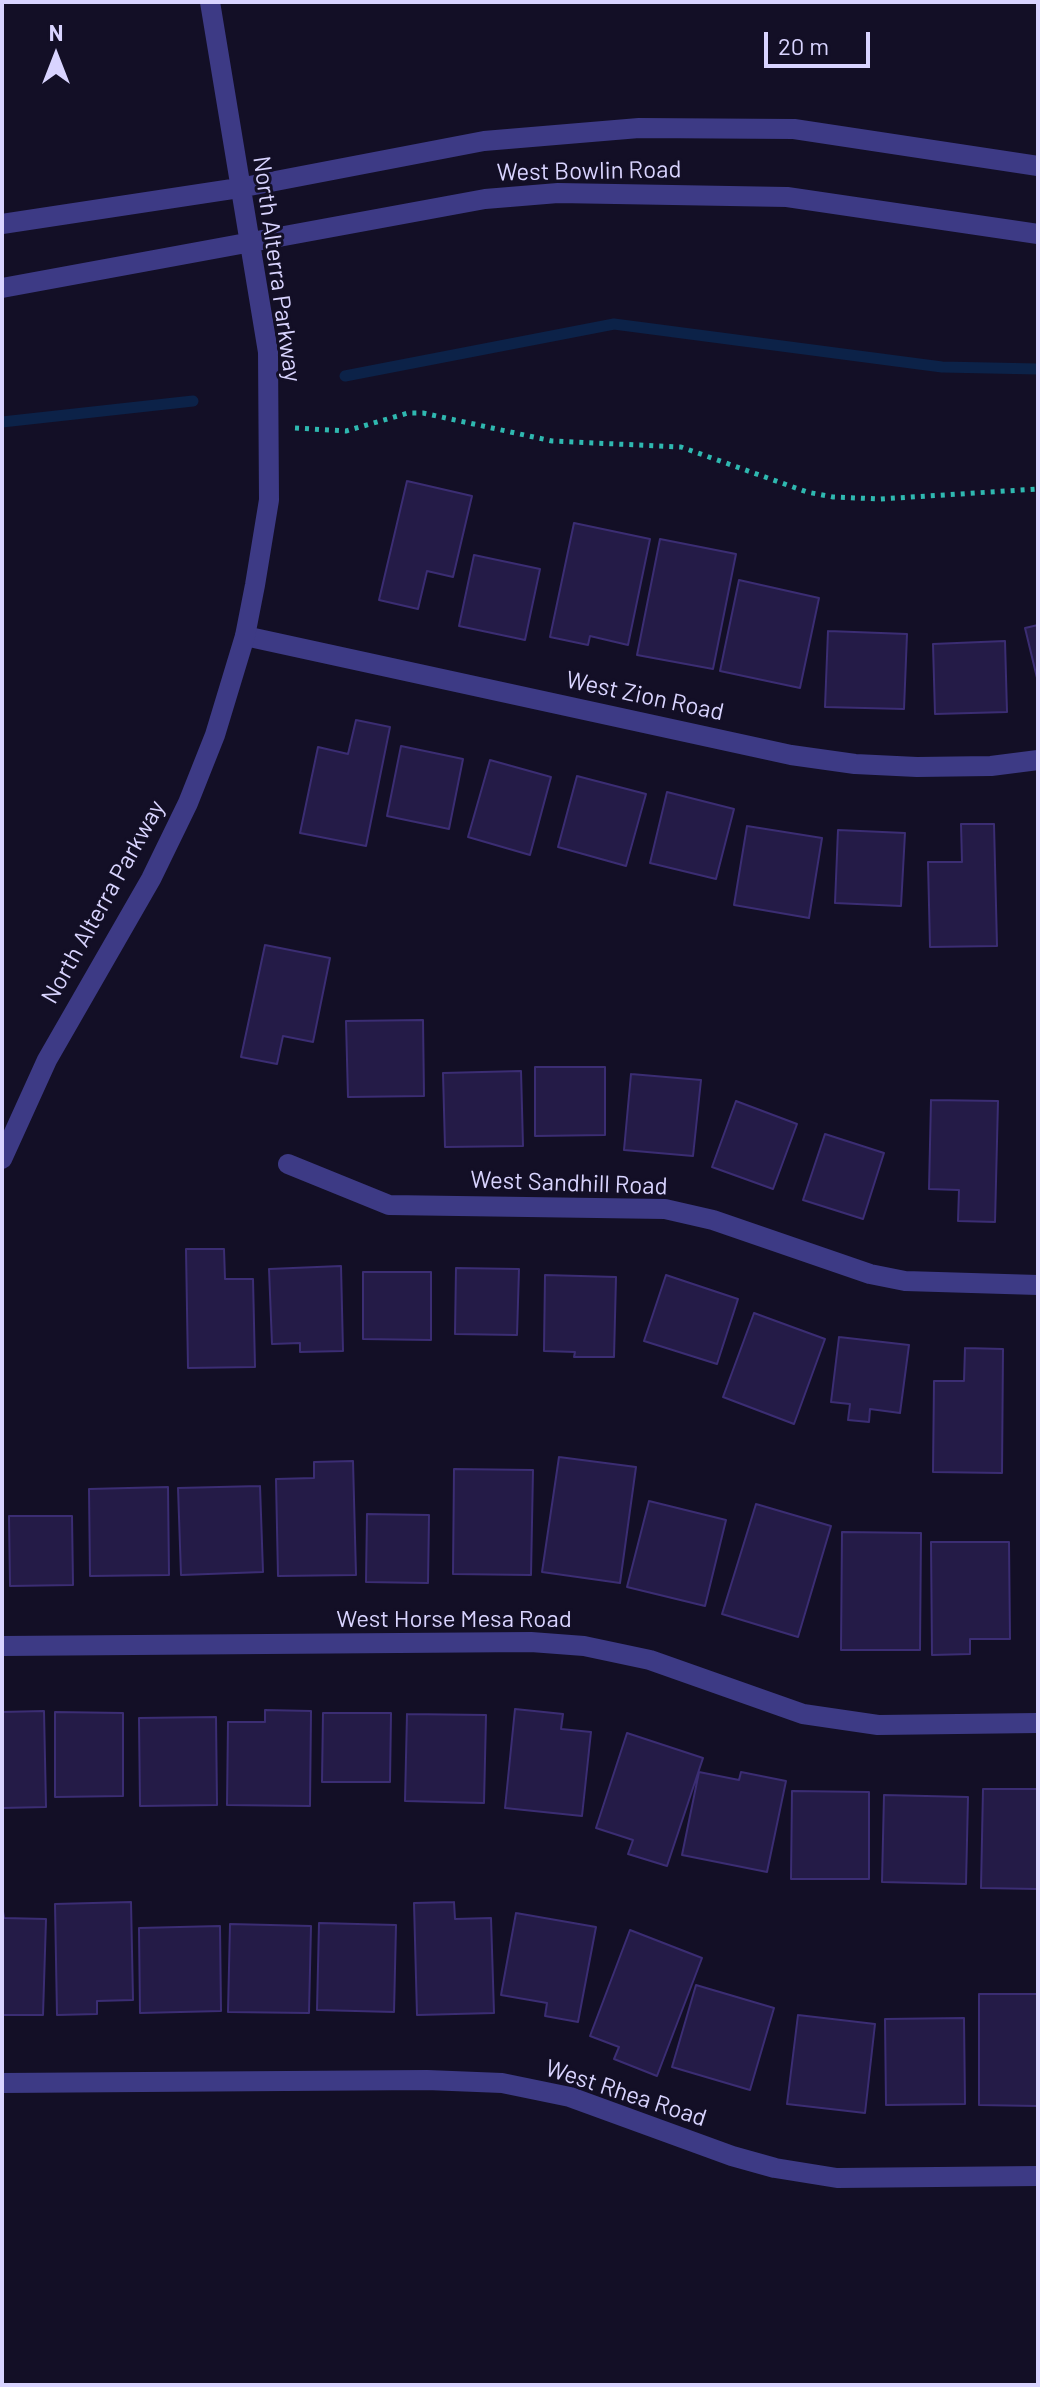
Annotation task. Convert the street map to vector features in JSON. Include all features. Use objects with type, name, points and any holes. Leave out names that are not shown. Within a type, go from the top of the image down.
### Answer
[{"type":"street","name":"North Alterra Parkway","points":[[2,1159],[47,1060],[151,879],[188,803],[215,735],[245,636],[269,500],[268,352],[247,242],[210,2]]},
{"type":"street","name":"West Bowlin Road","points":[[2,224],[239,188],[484,141],[639,128],[794,129],[1038,166]]},
{"type":"street","name":"West Bowlin Road","points":[[2,288],[485,199],[558,193],[787,197],[1038,234]]},
{"type":"street","name":"West Zion Road","points":[[245,636],[791,755],[855,764],[917,767],[991,766],[1038,760]]},
{"type":"street","name":"West Sandhill Road","points":[[288,1164],[389,1205],[665,1209],[713,1220],[870,1274],[905,1281],[1038,1285]]},
{"type":"street","name":"West Horse Mesa Road","points":[[2,1646],[570,1645],[650,1660],[803,1714],[878,1725],[1038,1723]]},
{"type":"street","name":"West Rhea Road","points":[[2,2083],[412,2080],[502,2083],[570,2097],[732,2156],[775,2168],[837,2178],[1038,2176]]},
{"type":"path","points":[[270,427],[346,431],[408,413],[423,413],[552,441],[681,447],[807,492],[833,497],[880,499],[1038,489]]},
{"type":"building","points":[[407,481],[472,496],[453,577],[427,571],[418,609],[379,600]]},
{"type":"building","points":[[574,523],[650,539],[628,645],[590,636],[588,645],[550,637]]},
{"type":"building","points":[[660,539],[736,554],[713,669],[637,655]]},
{"type":"building","points":[[474,555],[540,569],[525,640],[459,626]]},
{"type":"building","points":[[739,580],[819,598],[800,688],[720,671]]},
{"type":"building","points":[[1038,625],[1038,682],[1025,628]]},
{"type":"building","points":[[828,631],[907,634],[904,709],[825,707]]},
{"type":"building","points":[[1005,641],[1007,712],[935,714],[933,644]]},
{"type":"building","points":[[356,720],[390,727],[366,846],[300,833],[318,747],[348,754]]},
{"type":"building","points":[[401,746],[463,759],[449,829],[387,816]]},
{"type":"building","points":[[490,760],[551,777],[530,855],[468,837]]},
{"type":"building","points":[[577,776],[646,794],[626,866],[558,847]]},
{"type":"building","points":[[667,792],[734,809],[716,879],[650,863]]},
{"type":"building","points":[[961,824],[994,824],[997,946],[930,947],[928,862],[962,862]]},
{"type":"building","points":[[747,826],[822,838],[809,918],[734,905]]},
{"type":"building","points":[[838,830],[905,833],[901,906],[835,903]]},
{"type":"building","points":[[265,945],[330,958],[313,1042],[283,1036],[277,1064],[241,1057]]},
{"type":"building","points":[[423,1020],[424,1096],[348,1097],[346,1021]]},
{"type":"building","points":[[535,1067],[605,1067],[605,1135],[535,1136]]},
{"type":"building","points":[[521,1071],[523,1146],[445,1147],[443,1073]]},
{"type":"building","points":[[631,1074],[701,1080],[693,1156],[624,1150]]},
{"type":"building","points":[[931,1100],[998,1101],[995,1222],[958,1221],[959,1190],[929,1189]]},
{"type":"building","points":[[736,1101],[797,1124],[773,1189],[712,1167]]},
{"type":"building","points":[[825,1134],[884,1153],[863,1219],[803,1200]]},
{"type":"building","points":[[186,1249],[224,1249],[225,1279],[253,1279],[255,1367],[188,1368]]},
{"type":"building","points":[[341,1266],[343,1351],[300,1352],[300,1343],[272,1344],[269,1269]]},
{"type":"building","points":[[456,1268],[519,1269],[517,1335],[455,1334]]},
{"type":"building","points":[[363,1272],[431,1272],[431,1340],[363,1339]]},
{"type":"building","points":[[545,1275],[616,1277],[614,1357],[574,1357],[575,1352],[544,1351]]},
{"type":"building","points":[[666,1275],[738,1299],[717,1364],[644,1341]]},
{"type":"building","points":[[754,1313],[825,1339],[794,1424],[723,1397]]},
{"type":"building","points":[[839,1337],[909,1345],[900,1413],[870,1409],[869,1422],[848,1420],[850,1404],[831,1402]]},
{"type":"building","points":[[965,1348],[1003,1349],[1002,1473],[933,1472],[934,1381],[964,1381]]},
{"type":"building","points":[[559,1457],[636,1467],[620,1583],[542,1572]]},
{"type":"building","points":[[353,1461],[356,1575],[278,1576],[276,1479],[314,1478],[314,1462]]},
{"type":"building","points":[[454,1469],[533,1470],[531,1575],[453,1574]]},
{"type":"building","points":[[260,1486],[263,1572],[181,1575],[178,1488]]},
{"type":"building","points":[[168,1487],[169,1575],[90,1576],[89,1489]]},
{"type":"building","points":[[649,1501],[726,1520],[705,1606],[627,1587]]},
{"type":"building","points":[[756,1504],[831,1526],[798,1637],[722,1614]]},
{"type":"building","points":[[367,1514],[429,1515],[428,1583],[366,1582]]},
{"type":"building","points":[[9,1516],[72,1516],[73,1585],[10,1586]]},
{"type":"building","points":[[842,1532],[921,1533],[920,1650],[841,1650]]},
{"type":"building","points":[[931,1542],[1009,1542],[1010,1639],[970,1639],[970,1654],[932,1655]]},
{"type":"building","points":[[515,1709],[563,1714],[561,1729],[591,1732],[582,1816],[505,1808]]},
{"type":"building","points":[[265,1710],[311,1711],[310,1806],[227,1805],[228,1722],[265,1722]]},
{"type":"building","points":[[44,1711],[46,1807],[2,1808],[2,1712]]},
{"type":"building","points":[[55,1712],[123,1713],[123,1796],[55,1797]]},
{"type":"building","points":[[323,1713],[391,1713],[390,1782],[322,1782]]},
{"type":"building","points":[[407,1714],[486,1715],[484,1803],[405,1801]]},
{"type":"building","points":[[216,1717],[217,1805],[140,1806],[139,1718]]},
{"type":"building","points":[[627,1733],[703,1758],[667,1866],[628,1854],[633,1840],[596,1828]]},
{"type":"building","points":[[699,1772],[739,1780],[741,1772],[786,1781],[767,1872],[682,1855]]},
{"type":"building","points":[[983,1789],[1038,1789],[1038,1889],[981,1888]]},
{"type":"building","points":[[792,1791],[869,1792],[869,1879],[791,1879]]},
{"type":"building","points":[[884,1795],[968,1797],[966,1884],[882,1882]]},
{"type":"building","points":[[131,1902],[133,2000],[97,2001],[97,2014],[57,2015],[55,1904]]},
{"type":"building","points":[[454,1902],[455,1919],[491,1918],[494,2013],[417,2015],[414,1903]]},
{"type":"building","points":[[2,1905],[4,1918],[46,1919],[43,2015],[2,2015]]},
{"type":"building","points":[[516,1913],[596,1927],[578,2022],[545,2016],[547,2003],[501,1995]]},
{"type":"building","points":[[319,1923],[396,1925],[394,2012],[317,2010]]},
{"type":"building","points":[[230,1924],[311,1926],[309,2013],[228,2012]]},
{"type":"building","points":[[220,1926],[221,2011],[140,2013],[139,1928]]},
{"type":"building","points":[[630,1930],[702,1958],[657,2076],[614,2059],[619,2047],[590,2036]]},
{"type":"building","points":[[696,1985],[774,2008],[750,2090],[672,2067]]},
{"type":"building","points":[[979,1994],[1038,1994],[1038,2106],[979,2105]]},
{"type":"building","points":[[798,2015],[875,2024],[865,2113],[787,2104]]},
{"type":"building","points":[[964,2018],[965,2104],[886,2105],[885,2019]]},
{"type":"waterway","points":[[345,376],[614,324],[942,367],[1038,369]]},
{"type":"waterway","points":[[2,422],[193,401]]}]
